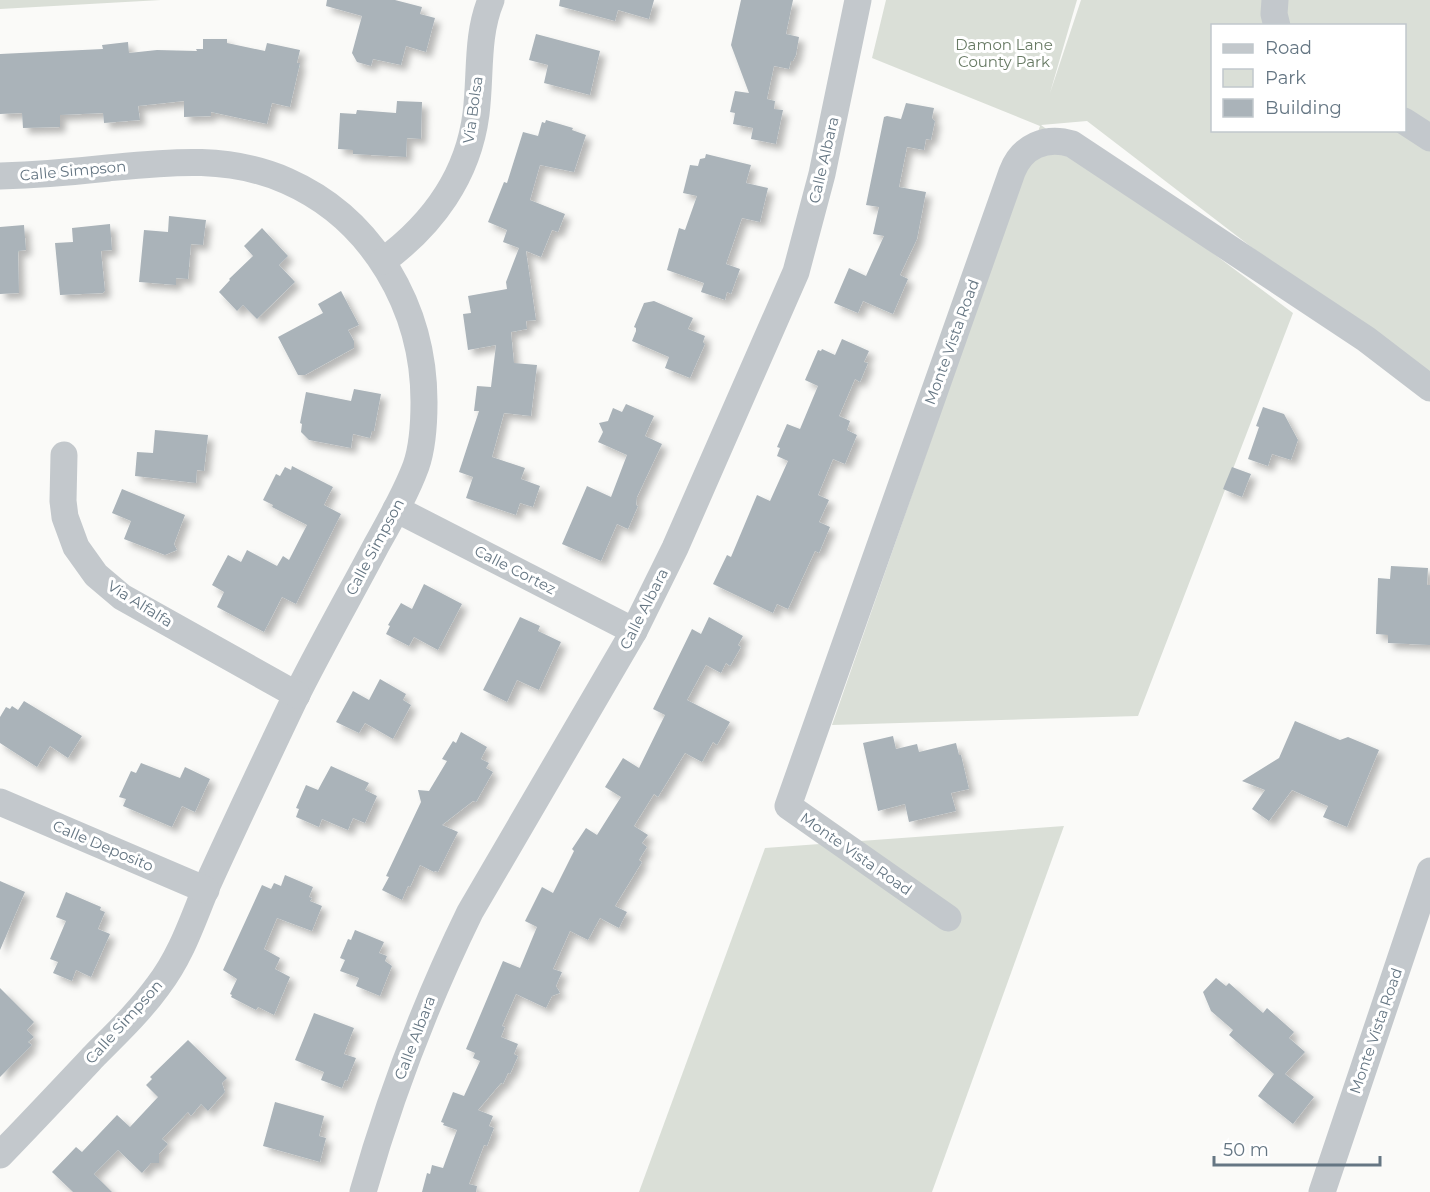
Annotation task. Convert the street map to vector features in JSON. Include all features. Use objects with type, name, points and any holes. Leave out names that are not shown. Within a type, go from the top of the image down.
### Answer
[{"type":"street","name":"Via Bolsa","points":[[383,261],[401,248],[432,216],[445,198],[465,158],[476,113],[482,30],[490,0]]},
{"type":"street","name":"Calle Albara","points":[[363,1192],[395,1090],[449,956],[470,912],[634,631],[675,548],[796,272],[822,174],[858,0]]},
{"type":"street","points":[[1275,0],[1274,14],[1276,24]]},
{"type":"street","points":[[1406,122],[1430,138]]},
{"type":"street","name":"Monte Vista Road","points":[[948,918],[788,806],[1012,172],[1022,154],[1030,147],[1050,140],[1062,140],[1072,144],[1366,339],[1430,388]]},
{"type":"street","name":"Calle Simpson","points":[[0,176],[41,175],[189,161],[237,166],[285,180],[328,204],[348,220],[383,261],[408,309],[422,362],[424,387],[424,414],[416,465],[396,509],[297,695],[206,890],[182,948],[158,986],[126,1023],[0,1155]]},
{"type":"street","name":"Via Alfalfa","points":[[64,455],[65,517],[76,547],[96,576],[123,597],[297,695]]},
{"type":"street","name":"Calle Cortez","points":[[396,509],[634,631]]},
{"type":"street","name":"Calle Deposito","points":[[0,802],[206,890]]},
{"type":"street","name":"Monte Vista Road","points":[[1322,1192],[1430,871]]},
{"type":"green space","points":[[0,0],[161,0],[0,9]]},
{"type":"green space","name":"Damon Lane County Park","points":[[886,0],[1077,0],[1050,93],[1081,0],[1430,0],[1430,384],[1087,121],[1041,125],[1293,313],[1138,716],[832,725],[1040,126],[872,58]]},
{"type":"green space","points":[[1064,826],[932,1192],[639,1192],[765,848]]},
{"type":"building","points":[[327,0],[395,0],[422,7],[420,14],[435,18],[426,52],[406,46],[401,65],[373,59],[371,66],[357,62],[352,53],[362,16],[326,6]]},
{"type":"building","points":[[560,0],[654,0],[649,19],[618,10],[615,21],[559,6]]},
{"type":"building","points":[[741,0],[793,0],[786,34],[799,37],[796,55],[789,69],[774,66],[767,99],[775,101],[774,109],[783,110],[776,144],[751,139],[753,128],[733,124],[735,113],[730,112],[735,91],[749,93],[731,45]]},
{"type":"building","points":[[536,34],[600,51],[590,95],[544,83],[548,65],[529,60]]},
{"type":"building","points":[[203,39],[227,39],[227,43],[265,51],[267,43],[300,50],[297,63],[300,63],[290,107],[272,103],[267,124],[211,112],[211,116],[184,117],[184,101],[138,106],[140,120],[104,123],[103,113],[60,115],[60,127],[23,128],[22,113],[0,114],[0,54],[103,49],[102,45],[128,42],[129,53],[157,50],[197,51],[196,49],[203,49]]},
{"type":"building","points":[[397,101],[422,102],[421,139],[407,138],[406,157],[353,154],[353,150],[338,149],[340,113],[356,114],[357,110],[396,113]]},
{"type":"building","points":[[906,103],[934,108],[932,118],[935,121],[931,140],[926,139],[924,150],[907,147],[899,187],[926,192],[917,239],[900,275],[908,279],[893,314],[863,301],[858,313],[834,303],[849,268],[866,276],[884,236],[873,234],[879,207],[866,205],[884,117],[901,119]]},
{"type":"building","points":[[546,120],[573,128],[572,130],[586,135],[574,172],[540,165],[530,200],[565,214],[558,232],[552,230],[541,257],[526,251],[536,320],[526,321],[527,329],[511,332],[514,363],[537,365],[531,416],[504,413],[492,457],[525,468],[521,479],[540,486],[533,507],[520,503],[516,515],[466,498],[473,477],[459,472],[479,411],[474,411],[477,386],[491,387],[496,345],[468,350],[463,314],[471,313],[468,296],[507,289],[506,282],[519,248],[503,242],[507,230],[488,222],[504,182],[507,183],[523,132],[538,136],[542,122],[545,123]]},
{"type":"building","points":[[706,154],[751,165],[746,183],[768,188],[760,222],[742,218],[726,264],[740,269],[731,294],[727,292],[725,300],[701,292],[704,283],[667,270],[679,228],[685,230],[697,196],[683,193],[690,165],[698,166],[700,159],[705,158]]},
{"type":"building","points":[[169,216],[206,220],[203,245],[191,244],[188,279],[176,278],[176,285],[139,282],[144,230],[168,232]]},
{"type":"building","points":[[110,224],[112,250],[101,251],[105,291],[103,293],[60,295],[55,243],[73,242],[72,228]]},
{"type":"building","points":[[24,225],[26,250],[18,251],[19,293],[0,294],[0,227]]},
{"type":"building","points":[[262,228],[288,256],[279,265],[295,282],[257,319],[243,305],[237,311],[219,292],[253,256],[244,246]]},
{"type":"building","points":[[341,291],[359,325],[348,330],[354,341],[354,348],[305,375],[298,375],[278,337],[323,313],[318,304]]},
{"type":"building","points":[[654,301],[693,318],[688,329],[705,336],[703,342],[705,344],[690,378],[665,368],[669,357],[632,341],[636,331],[634,327],[644,303]]},
{"type":"building","points":[[842,339],[869,351],[864,362],[868,363],[860,382],[855,379],[839,416],[850,421],[847,430],[857,435],[845,464],[833,459],[818,495],[829,500],[819,522],[830,527],[819,553],[815,551],[788,609],[777,604],[773,613],[713,584],[727,555],[731,557],[757,495],[770,501],[788,461],[777,456],[780,448],[777,447],[787,424],[800,429],[818,386],[805,380],[818,350],[822,349],[835,355]]},
{"type":"building","points":[[354,389],[381,394],[374,431],[370,438],[353,434],[351,448],[309,440],[301,432],[302,424],[300,423],[306,392],[351,401]]},
{"type":"building","points":[[626,404],[654,416],[645,436],[662,444],[637,497],[636,505],[638,506],[628,529],[617,524],[601,561],[562,544],[587,486],[611,497],[627,455],[598,442],[603,432],[599,423],[608,421],[613,408],[622,412]]},
{"type":"building","points":[[1263,407],[1284,414],[1298,440],[1291,460],[1272,454],[1268,466],[1248,459]]},
{"type":"building","points":[[155,430],[208,435],[204,471],[197,470],[196,483],[135,476],[137,452],[153,453]]},
{"type":"building","points":[[292,466],[333,487],[324,505],[341,514],[296,604],[282,597],[264,632],[217,607],[224,592],[212,585],[228,555],[241,562],[247,550],[277,566],[283,556],[289,560],[307,525],[263,500],[276,474],[280,476],[285,467],[291,470]]},
{"type":"building","points":[[1232,467],[1251,474],[1242,497],[1223,489]]},
{"type":"building","points":[[122,489],[185,515],[174,544],[177,550],[165,555],[124,539],[131,521],[112,513]]},
{"type":"building","points":[[1391,566],[1428,568],[1430,645],[1388,643],[1388,635],[1376,634],[1378,578],[1390,579]]},
{"type":"building","points":[[424,584],[462,604],[438,650],[414,637],[409,646],[386,634],[390,626],[388,625],[401,603],[412,609]]},
{"type":"building","points":[[520,617],[540,626],[538,631],[561,642],[539,690],[517,680],[507,702],[483,690]]},
{"type":"building","points":[[709,617],[743,636],[738,645],[741,647],[730,666],[726,663],[721,673],[706,665],[687,700],[730,722],[717,745],[713,742],[702,762],[685,753],[658,797],[654,794],[634,826],[648,835],[642,843],[647,847],[639,860],[642,862],[615,906],[627,912],[619,928],[600,918],[588,940],[570,931],[553,969],[562,972],[556,986],[560,993],[552,996],[546,1008],[516,994],[502,1026],[505,1027],[501,1037],[518,1044],[514,1054],[518,1056],[503,1084],[501,1083],[478,1110],[493,1116],[489,1126],[494,1128],[487,1146],[484,1145],[469,1184],[477,1186],[476,1192],[422,1192],[427,1173],[430,1174],[432,1165],[443,1168],[457,1130],[441,1122],[453,1092],[464,1096],[480,1061],[473,1058],[475,1053],[466,1049],[503,961],[520,968],[537,927],[525,921],[542,887],[553,893],[574,851],[572,849],[586,828],[597,835],[621,797],[605,787],[623,758],[639,768],[665,715],[653,709],[692,629],[701,634]]},
{"type":"building","points":[[380,679],[406,694],[403,700],[411,705],[393,739],[365,723],[359,733],[336,722],[353,691],[369,700]]},
{"type":"building","points":[[24,701],[82,736],[68,758],[50,746],[37,767],[0,743],[0,717],[6,707],[10,709],[12,706],[18,710]]},
{"type":"building","points":[[1295,721],[1340,740],[1348,737],[1379,750],[1347,827],[1323,817],[1328,806],[1292,790],[1269,821],[1252,809],[1265,790],[1242,781],[1279,758]]},
{"type":"building","points":[[461,732],[487,747],[481,759],[489,763],[486,768],[493,772],[476,802],[473,801],[442,825],[458,832],[438,872],[420,865],[402,900],[382,890],[389,877],[386,876],[421,802],[418,790],[429,791],[447,761],[442,759],[453,741],[456,743]]},
{"type":"building","points":[[893,736],[896,749],[917,744],[919,752],[956,743],[969,789],[951,793],[956,811],[909,822],[905,804],[878,811],[863,743]]},
{"type":"building","points":[[141,763],[180,778],[185,767],[210,779],[195,812],[182,806],[172,827],[123,806],[126,799],[119,797],[131,771],[136,773]]},
{"type":"building","points":[[331,766],[369,783],[365,790],[377,796],[365,823],[353,818],[348,830],[322,819],[319,827],[296,817],[299,809],[296,808],[306,785],[318,790]]},
{"type":"building","points":[[285,875],[313,887],[309,897],[312,898],[310,901],[322,906],[312,931],[277,918],[264,949],[280,958],[275,969],[290,977],[274,1015],[258,1007],[256,1010],[231,997],[230,994],[237,979],[223,970],[262,885],[271,889],[274,883],[281,886]]},
{"type":"building","points":[[0,881],[25,892],[0,950]]},
{"type":"building","points":[[66,892],[101,907],[100,910],[105,912],[98,929],[110,934],[91,977],[76,970],[72,981],[53,973],[58,962],[50,959],[66,921],[56,917]]},
{"type":"building","points":[[355,930],[384,942],[379,953],[387,956],[385,961],[392,966],[380,996],[356,986],[359,978],[340,971],[345,960],[340,958],[348,939],[351,940]]},
{"type":"building","points":[[1216,978],[1226,986],[1229,983],[1263,1013],[1267,1008],[1294,1032],[1289,1038],[1305,1052],[1285,1074],[1314,1097],[1293,1124],[1258,1096],[1274,1074],[1229,1035],[1233,1030],[1211,1011],[1203,992]]},
{"type":"building","points":[[0,988],[34,1022],[27,1030],[34,1037],[28,1042],[32,1045],[0,1077]]},
{"type":"building","points":[[314,1013],[354,1028],[344,1054],[356,1058],[342,1088],[321,1080],[324,1072],[295,1060]]},
{"type":"building","points":[[188,1040],[227,1078],[222,1083],[225,1092],[208,1111],[201,1104],[191,1116],[188,1112],[162,1139],[168,1144],[159,1154],[159,1163],[151,1163],[142,1173],[118,1150],[94,1174],[112,1192],[73,1192],[52,1172],[76,1147],[82,1152],[117,1115],[130,1127],[158,1097],[146,1085],[152,1079],[150,1077]]},
{"type":"building","points":[[275,1102],[324,1116],[319,1136],[326,1138],[320,1162],[263,1146]]}]
